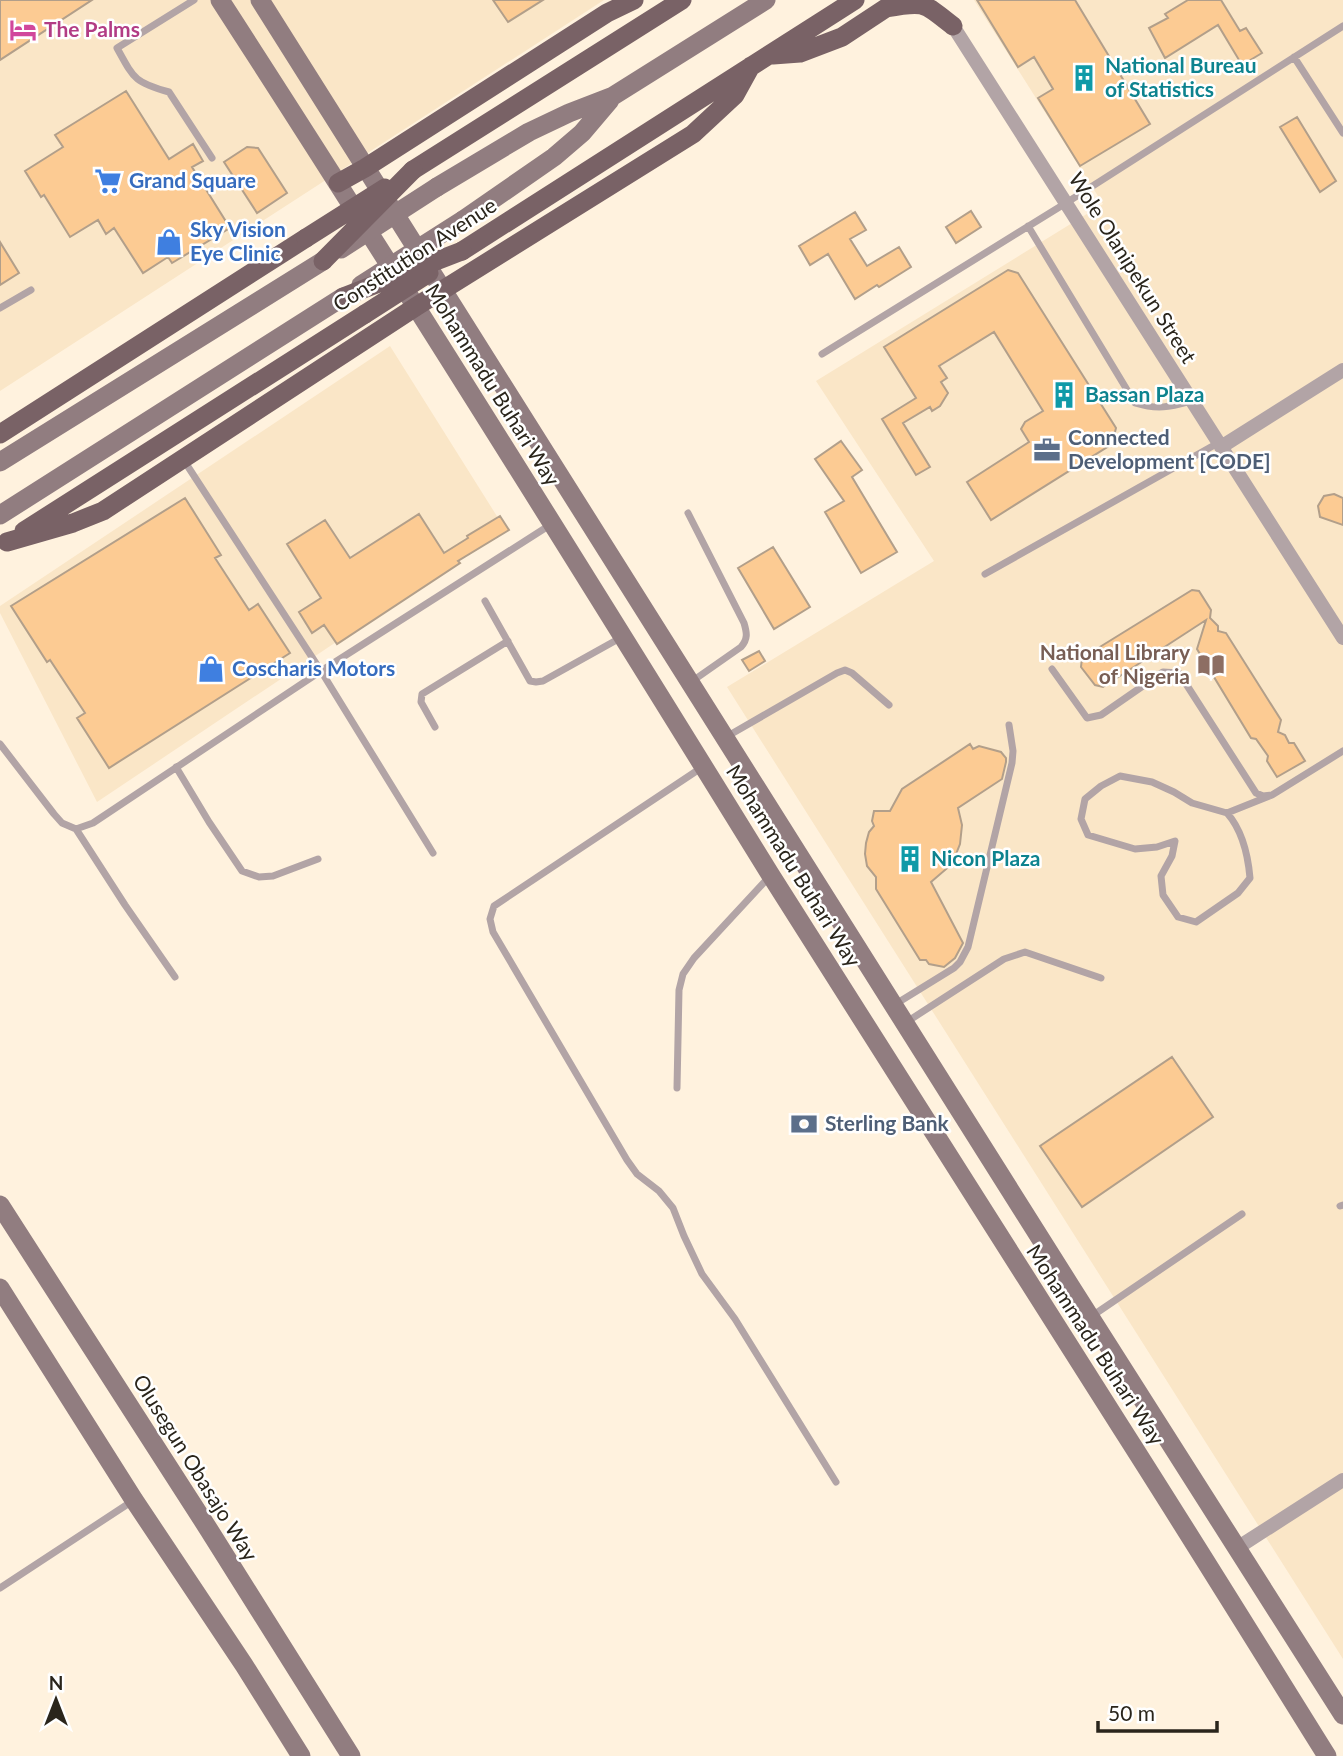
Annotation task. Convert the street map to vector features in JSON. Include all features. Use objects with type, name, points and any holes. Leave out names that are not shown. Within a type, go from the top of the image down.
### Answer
[{"type":"main road","name":"Mohammadu Buhari Way","points":[[220,0],[417,306],[771,875],[1122,1427],[1327,1756]]},
{"type":"main road","name":"Mohammadu Buhari Way","points":[[260,0],[1343,1715]]},
{"type":"main road","points":[[338,183],[607,13],[634,0]]},
{"type":"main road","points":[[0,434],[682,0]]},
{"type":"main road","name":"Constitution Avenue","points":[[0,462],[323,261],[436,187],[529,132],[613,96],[766,0]]},
{"type":"main road","name":"Constitution Avenue","points":[[4,544],[855,0]]},
{"type":"main road","points":[[947,0],[953,26]]},
{"type":"main road","points":[[769,55],[800,53],[821,46],[842,37],[892,4],[920,4],[930,8],[953,26]]},
{"type":"main road","points":[[4,544],[103,511],[417,306],[693,134],[735,95],[751,66]]},
{"type":"main road","name":"Constitution Avenue","points":[[0,515],[463,220],[554,157],[582,133],[613,96]]},
{"type":"main road","points":[[323,261],[412,170]]},
{"type":"main road","points":[[343,297],[462,251]]},
{"type":"main road","points":[[717,788],[746,771]]},
{"type":"main road","name":"Olusegun Obasajo Way","points":[[0,1205],[351,1756]]},
{"type":"main road","points":[[1042,1304],[1071,1287]]},
{"type":"main road","points":[[0,1288],[301,1756]]},
{"type":"street","name":"Wole Olanipekun Street","points":[[953,26],[1343,638]]},
{"type":"street","points":[[1219,445],[1343,370]]},
{"type":"street","points":[[1237,1548],[1343,1480]]},
{"type":"lane","points":[[194,0],[117,48],[135,78],[150,87],[169,92],[212,159]]},
{"type":"lane","points":[[822,354],[1066,203],[1343,26]]},
{"type":"lane","points":[[1294,57],[1343,133]]},
{"type":"lane","points":[[1028,226],[1135,403],[1164,408],[1191,401]]},
{"type":"lane","points":[[0,308],[31,290]]},
{"type":"lane","points":[[985,575],[1219,445]]},
{"type":"lane","points":[[183,459],[321,671],[433,853]]},
{"type":"lane","points":[[688,513],[713,558],[747,634],[741,647],[690,682]]},
{"type":"lane","points":[[76,829],[93,823],[321,671],[552,523]]},
{"type":"lane","points":[[485,601],[530,681],[543,681],[623,637]]},
{"type":"lane","points":[[435,727],[421,702],[422,694],[508,641]]},
{"type":"lane","points":[[1052,669],[1087,718],[1101,715],[1163,671],[1179,673],[1256,793],[1263,796],[1272,795]]},
{"type":"lane","points":[[725,738],[845,670],[889,705]]},
{"type":"lane","points":[[893,1006],[954,968],[968,947],[1012,763],[1009,725]]},
{"type":"lane","points":[[0,744],[62,823],[76,829],[175,977]]},
{"type":"lane","points":[[1227,813],[1235,822],[1248,856],[1250,878],[1238,893],[1196,922],[1178,917],[1163,895],[1161,876],[1172,856],[1175,841],[1157,847],[1135,849],[1088,835],[1081,819],[1084,799],[1120,776],[1152,782],[1192,803],[1227,813],[1272,795],[1343,751]]},
{"type":"lane","points":[[704,765],[494,906],[490,919],[493,932],[626,1160],[673,1208],[702,1274],[735,1319],[836,1482]]},
{"type":"lane","points":[[176,767],[242,871],[259,877],[273,876],[318,859]]},
{"type":"lane","points":[[677,1088],[679,990],[683,974],[694,958],[771,875]]},
{"type":"lane","points":[[905,1024],[1004,959],[1025,952],[1101,978]]},
{"type":"lane","points":[[1090,1317],[1242,1214]]},
{"type":"lane","points":[[0,1588],[134,1500]]},
{"type":"shaded area","points":[[0,0],[604,0],[0,391]]},
{"type":"shaded area","points":[[974,0],[1343,0],[1343,1659],[727,687],[934,561],[816,381],[1103,204]]},
{"type":"shaded area","points":[[390,346],[505,529],[97,802],[0,613],[0,606]]},
{"type":"building","name":"The Palms","points":[[0,0],[92,0],[0,60]]},
{"type":"building","points":[[493,0],[543,0],[508,22]]},
{"type":"building","name":"National Bureau of Statistics","points":[[977,0],[1075,0],[1150,124],[1080,166],[1038,98],[1053,89],[1034,57],[1018,67]]},
{"type":"building","points":[[1188,0],[1221,0],[1240,31],[1246,28],[1262,53],[1242,65],[1218,25],[1165,58],[1149,28],[1168,18],[1165,14]]},
{"type":"building","name":"Grand Square","points":[[126,91],[169,159],[193,144],[203,161],[192,167],[230,228],[172,263],[168,257],[143,273],[114,228],[106,234],[98,220],[70,237],[44,195],[41,197],[25,171],[63,147],[55,135]]},
{"type":"building","points":[[1297,117],[1336,181],[1320,192],[1280,127]]},
{"type":"building","points":[[247,147],[258,148],[287,193],[257,213],[224,162]]},
{"type":"building","points":[[971,211],[981,227],[956,243],[946,227]]},
{"type":"building","points":[[855,212],[866,230],[850,239],[867,266],[899,247],[911,267],[855,299],[828,254],[810,265],[799,246]]},
{"type":"building","points":[[0,242],[19,273],[0,285]]},
{"type":"building","name":"Bassan Plaza","points":[[1008,270],[1018,273],[1116,428],[1112,444],[991,520],[967,482],[1029,442],[1021,429],[1025,422],[1043,411],[994,332],[939,366],[947,378],[941,382],[948,393],[940,406],[932,411],[930,407],[903,423],[930,467],[916,475],[882,419],[916,398],[884,347]]},
{"type":"building","points":[[841,441],[862,470],[852,477],[897,552],[861,573],[825,512],[844,501],[815,459]]},
{"type":"building","points":[[1334,494],[1343,498],[1343,525],[1320,517],[1318,506],[1324,496]]},
{"type":"building","points":[[185,498],[221,555],[215,558],[249,610],[258,604],[290,653],[109,768],[77,718],[85,713],[50,660],[47,662],[11,606]]},
{"type":"building","points":[[419,514],[444,553],[500,516],[509,530],[458,561],[460,563],[337,644],[324,625],[312,633],[299,612],[321,598],[287,544],[325,520],[350,558]]},
{"type":"building","points":[[773,547],[810,607],[774,629],[738,568]]},
{"type":"building","points":[[1192,590],[1199,591],[1211,610],[1210,618],[1218,626],[1218,631],[1226,633],[1281,720],[1278,732],[1285,735],[1289,743],[1294,743],[1305,761],[1277,777],[1267,761],[1268,756],[1256,739],[1251,738],[1197,649],[1206,620],[1103,687],[1095,685],[1081,667],[1082,658]]},
{"type":"building","points":[[759,651],[765,661],[749,671],[742,660]]},
{"type":"building","name":"Nicon Plaza","points":[[970,744],[973,749],[979,746],[1001,752],[1006,762],[1002,779],[958,808],[962,825],[960,844],[952,864],[931,882],[963,943],[955,958],[944,967],[920,960],[876,889],[876,877],[867,866],[866,843],[874,826],[874,811],[890,811],[902,789]]},
{"type":"building","points":[[1172,1057],[1213,1117],[1082,1207],[1040,1146]]},
{"type":"place","name":"The Palms","points":[[23,30]]},
{"type":"place","name":"National Bureau of Statistics","points":[[1084,78]]},
{"type":"place","name":"Grand Square","points":[[108,181]]},
{"type":"place","name":"Sky Vision Eye Clinic","points":[[169,242]]},
{"type":"place","name":"Bassan Plaza","points":[[1064,395]]},
{"type":"place","name":"Connected Development [CODE]","points":[[1047,450]]},
{"type":"place","name":"National Library of Nigeria","points":[[1211,665]]},
{"type":"place","name":"Coscharis Motors","points":[[211,669]]},
{"type":"place","name":"Nicon Plaza","points":[[910,859]]},
{"type":"place","name":"Sterling Bank","points":[[804,1124]]}]
